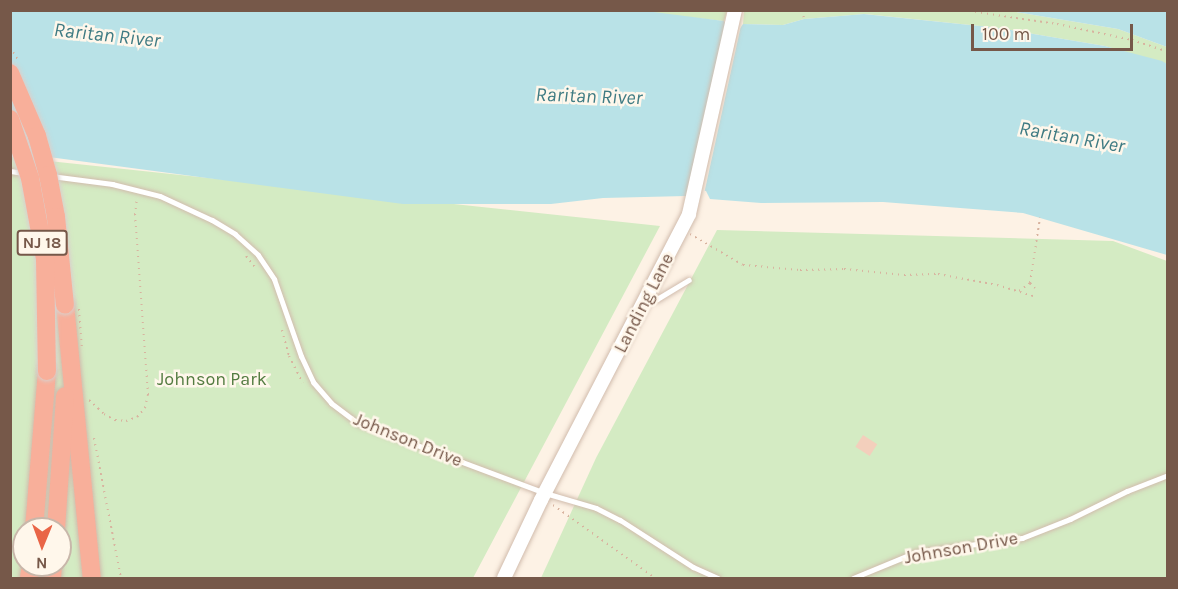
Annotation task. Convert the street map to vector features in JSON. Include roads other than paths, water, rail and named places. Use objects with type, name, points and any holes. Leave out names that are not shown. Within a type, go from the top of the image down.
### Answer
[{"type":"highway","name":"NJ 18","points":[[10,74],[37,136],[48,175],[59,238],[69,383]]},
{"type":"highway","name":"NJ 18","points":[[10,119],[30,178],[45,259],[47,371],[35,517]]},
{"type":"highway","points":[[57,517],[69,383]]},
{"type":"highway","points":[[69,383],[92,579]]},
{"type":"street","name":"Landing Lane","points":[[504,579],[545,493],[681,231],[696,193],[734,14]]},
{"type":"lane","name":"Johnson Drive","points":[[10,171],[139,189],[212,220],[247,244],[267,266],[282,299],[308,371],[322,394],[338,409],[364,426],[545,493],[596,508],[620,520],[693,567],[718,579]]},
{"type":"lane","points":[[645,301],[657,299],[689,280]]},
{"type":"lane","name":"Johnson Drive","points":[[853,579],[916,552],[1022,538],[1070,519],[1127,491],[1167,476]]},
{"type":"water","name":"Raritan River","points":[[638,10],[724,21],[727,28],[739,30],[743,24],[783,25],[804,19],[864,14],[999,28],[1105,46],[1162,61],[1167,64],[1167,255],[1023,213],[883,202],[761,203],[710,199],[706,191],[688,188],[686,196],[603,198],[551,204],[403,204],[11,152],[11,11]]},
{"type":"water","points":[[1010,11],[1167,11],[1167,47],[1118,29]]},
{"type":"park label","name":"Johnson Park","points":[[212,379]]}]
